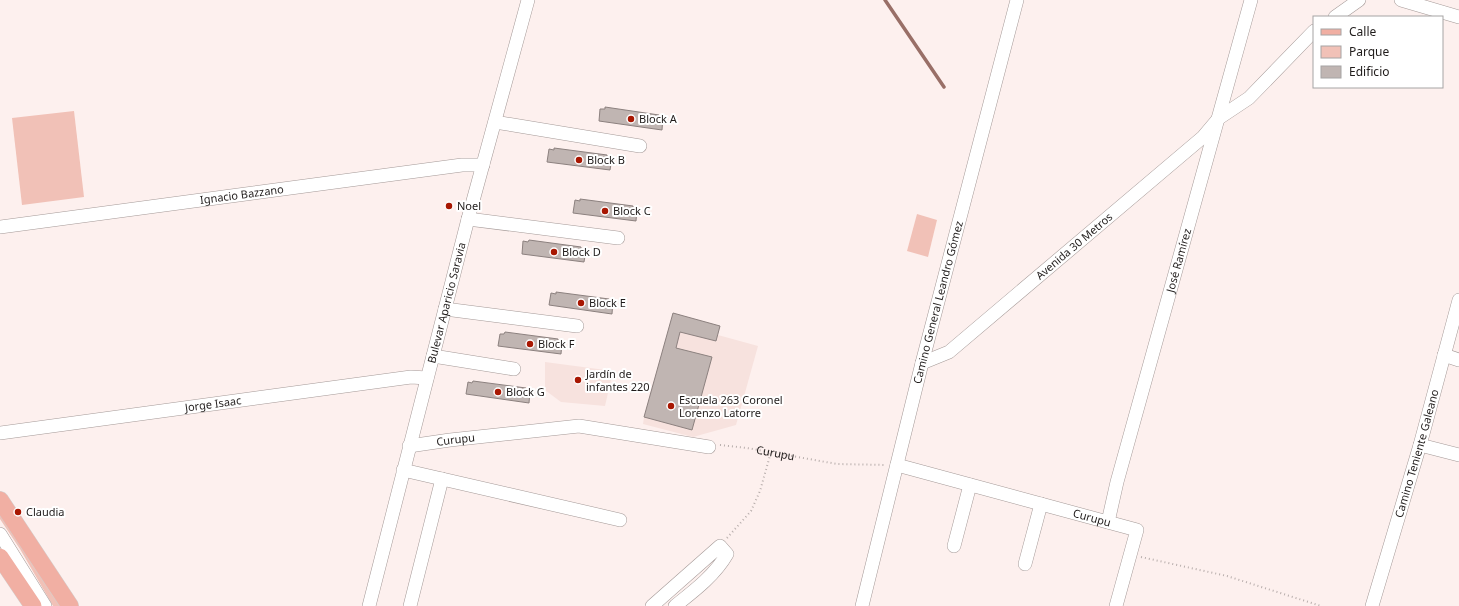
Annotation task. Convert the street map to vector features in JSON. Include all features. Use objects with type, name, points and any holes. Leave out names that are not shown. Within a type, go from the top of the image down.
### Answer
[{"type":"main road","points":[[0,500],[70,606]]},
{"type":"main road","points":[[0,557],[33,606]]},
{"type":"street","name":"Bulevar Aparicio Saravia","points":[[368,606],[468,219],[528,0]]},
{"type":"street","name":"Camino General Leandro Gómez","points":[[862,606],[922,362],[1017,0]]},
{"type":"street","name":"José Ramírez","points":[[1108,522],[1117,482],[1219,118],[1236,49],[1251,0]]},
{"type":"street","points":[[1335,16],[1359,0]]},
{"type":"street","points":[[1401,0],[1459,17]]},
{"type":"street","points":[[1219,118],[1249,98],[1313,32]]},
{"type":"street","name":"Avenida 30 Metros","points":[[922,362],[949,352],[1203,137],[1219,118]]},
{"type":"street","points":[[494,122],[640,146]]},
{"type":"street","name":"Ignacio Bazzano","points":[[0,227],[455,166],[483,165]]},
{"type":"street","points":[[468,219],[618,238]]},
{"type":"street","name":"Camino Teniente Galeano","points":[[1372,606],[1420,445],[1459,300]]},
{"type":"street","points":[[445,309],[577,326]]},
{"type":"street","points":[[1444,355],[1459,360]]},
{"type":"street","points":[[433,356],[514,370]]},
{"type":"street","name":"Jorge Isaac","points":[[0,433],[411,377],[427,378]]},
{"type":"street","name":"Curupu","points":[[409,446],[579,426],[709,447]]},
{"type":"street","points":[[1420,445],[1459,455]]},
{"type":"street","name":"Curupu","points":[[897,465],[1136,530],[1130,555]]},
{"type":"street","points":[[403,470],[620,520]]},
{"type":"street","points":[[410,606],[442,479]]},
{"type":"street","points":[[954,546],[970,485]]},
{"type":"street","points":[[1025,564],[1041,504]]},
{"type":"street","points":[[0,534],[46,606]]},
{"type":"street","points":[[652,606],[720,546],[727,554],[720,564],[704,581],[675,606]]},
{"type":"street","points":[[1120,605],[1130,555]]},
{"type":"path","name":"Curupu","points":[[709,447],[722,445],[837,464],[897,465]]},
{"type":"path","points":[[720,546],[752,511],[760,491],[770,452]]},
{"type":"path","points":[[1130,555],[1228,576],[1321,606]]},
{"type":"shaded area","points":[[673,313],[720,326],[718,335],[758,346],[736,425],[693,437],[643,424]]},
{"type":"shaded area","name":"Jardín de infantes 220","points":[[545,362],[613,371],[605,406],[561,402],[545,390]]},
{"type":"green space","points":[[74,111],[84,197],[22,205],[12,118]]},
{"type":"green space","points":[[917,214],[937,220],[928,257],[907,251]]},
{"type":"green space","points":[[0,513],[60,606],[53,606],[20,549],[0,519]]},
{"type":"building","name":"Block A","points":[[605,107],[659,115],[658,117],[663,117],[662,130],[599,121],[600,109],[605,109]]},
{"type":"building","name":"Block B","points":[[554,148],[607,155],[607,157],[612,158],[610,170],[547,162],[549,149],[554,150]]},
{"type":"building","name":"Block C","points":[[580,199],[633,206],[633,208],[637,209],[636,221],[573,213],[575,200],[580,201]]},
{"type":"building","name":"Block D","points":[[529,240],[581,247],[581,249],[586,250],[584,262],[522,254],[523,241],[528,242]]},
{"type":"building","name":"Block E","points":[[556,292],[609,299],[609,301],[613,301],[612,314],[549,305],[551,293],[556,294]]},
{"type":"building","points":[[673,313],[720,326],[716,341],[680,332],[676,348],[712,357],[692,430],[644,417]]},
{"type":"building","name":"Block F","points":[[505,332],[558,339],[558,341],[562,342],[561,354],[498,346],[500,334],[504,334]]},
{"type":"building","name":"Block G","points":[[473,381],[526,388],[525,390],[530,391],[529,403],[466,394],[468,382],[472,383]]},
{"type":"waterway","points":[[885,0],[944,87]]},
{"type":"place","name":"Block A","points":[[631,119]]},
{"type":"place","name":"Block B","points":[[579,160]]},
{"type":"place","name":"Noel","points":[[449,206]]},
{"type":"place","name":"Block C","points":[[605,211]]},
{"type":"place","name":"Block D","points":[[554,252]]},
{"type":"place","name":"Block E","points":[[581,303]]},
{"type":"place","name":"Block F","points":[[530,344]]},
{"type":"place","name":"Jardín de infantes 220","points":[[578,380]]},
{"type":"place","name":"Block G","points":[[498,392]]},
{"type":"place","name":"Escuela 263 Coronel Lorenzo Latorre","points":[[671,406]]},
{"type":"place","name":"Claudia","points":[[18,512]]}]
